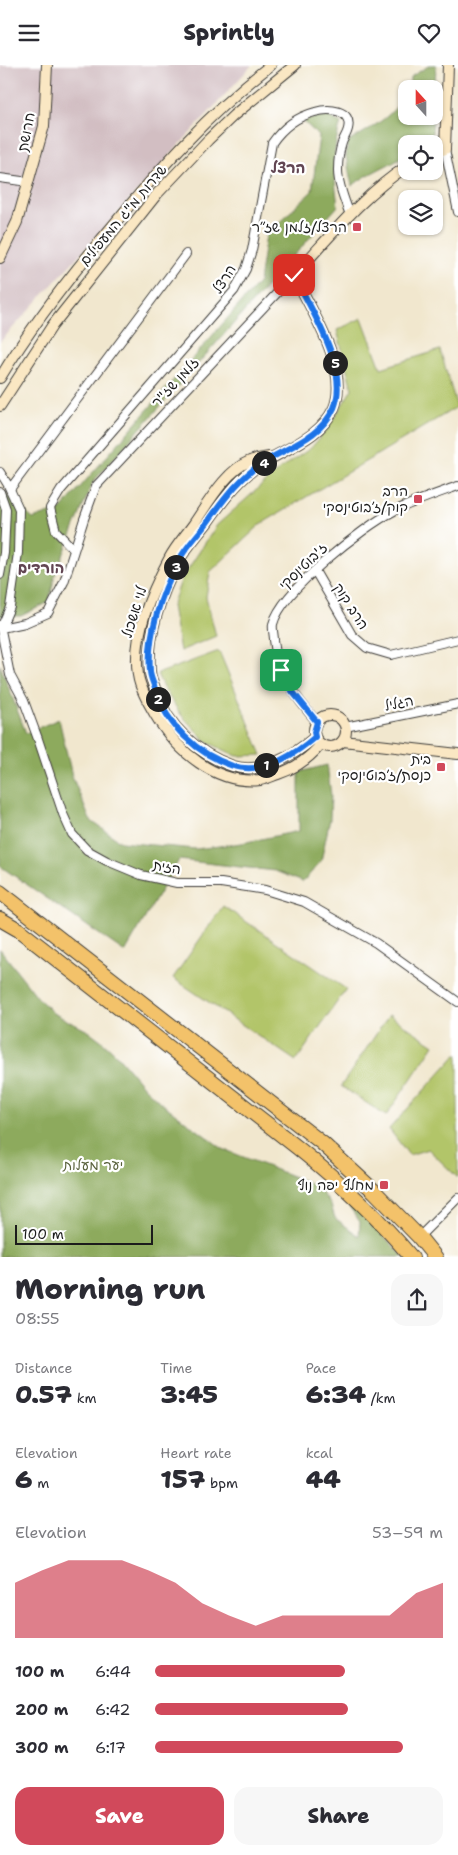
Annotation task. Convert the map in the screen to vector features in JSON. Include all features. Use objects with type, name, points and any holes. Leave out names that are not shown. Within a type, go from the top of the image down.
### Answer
[{"type":"highway","points":[[0,892],[322,1143],[374,1191],[436,1257]]},
{"type":"highway","points":[[0,919],[19,930],[340,1182],[398,1240],[412,1257]]},
{"type":"street","name":"חרושת","points":[[0,258],[17,222],[44,126],[47,65]]},
{"type":"street","name":"שדרות מ\"ג המעפילים","points":[[0,378],[40,317],[146,184],[197,129],[272,65]]},
{"type":"street","name":"שדרות מ\"ג המעפילים","points":[[0,406],[52,326],[157,194],[221,127],[259,93],[295,65]]},
{"type":"street","points":[[448,65],[445,149],[458,212]]},
{"type":"street","name":"הרצל","points":[[74,550],[56,531],[50,508],[61,490],[234,291],[246,269],[252,250],[272,143],[280,132],[293,121],[306,114],[334,109],[344,114],[348,121],[348,129],[338,156],[338,173],[350,215]]},
{"type":"street","name":"זלמן שז\"ר","points":[[0,626],[25,623],[48,613],[64,582],[96,486],[350,215],[386,181],[398,173]]},
{"type":"street","points":[[0,181],[28,182]]},
{"type":"street","points":[[10,489],[186,254]]},
{"type":"street","name":"לוי אשכול","points":[[294,275],[333,355],[338,379],[334,407],[323,426],[303,441],[277,455],[249,461],[235,471],[222,485],[170,558],[144,617],[138,643],[138,675],[148,703],[179,747],[207,768],[222,774],[237,779],[261,780],[298,765],[311,756],[318,741]]},
{"type":"street","name":"הזית","points":[[0,472],[19,509],[18,553],[10,607],[0,626],[1,638],[10,675],[28,711],[63,814],[72,834],[87,850],[106,861],[142,875],[177,883],[221,883],[265,890],[304,902],[376,943],[458,1002]]},
{"type":"street","name":"ז'בוטינסקי","points":[[317,722],[292,691],[281,670],[275,647],[273,625],[283,605],[315,571],[375,523],[418,500],[458,487]]},
{"type":"street","points":[[0,491],[6,509],[4,553],[0,575]]},
{"type":"street","name":"הרב קוק","points":[[315,571],[352,635],[367,648],[391,655],[458,639]]},
{"type":"street","name":"הגליל","points":[[345,727],[458,704]]},
{"type":"street","points":[[330,715],[340,719],[345,727],[343,741],[330,747],[318,741],[314,732],[317,722],[330,715]]},
{"type":"street","points":[[343,741],[458,754]]},
{"type":"street","points":[[419,1237],[458,1199]]},
{"type":"shaded area","points":[[0,65],[252,65],[0,342]]},
{"type":"green space","points":[[430,65],[436,65],[435,80],[410,80],[412,76]]},
{"type":"green space","points":[[398,105],[398,125],[433,125],[432,135],[398,135],[398,159],[352,186],[346,157],[348,142],[382,121]]},
{"type":"green space","points":[[326,115],[341,123],[334,164],[338,206],[93,482],[55,575],[49,602],[21,616],[0,616],[0,489],[33,519],[61,509],[259,282],[266,235],[312,191],[319,136],[303,121]]},
{"type":"green space","points":[[362,318],[381,368],[440,350],[457,407],[261,524],[210,572],[206,597],[216,636],[180,651],[172,606],[182,578],[217,525],[280,469],[311,448],[328,428],[352,389],[337,330]]},
{"type":"green space","points":[[219,651],[262,755],[237,756],[207,742],[182,716],[164,689],[157,674]]},
{"type":"green space","points":[[0,665],[26,733],[59,719],[72,776],[90,820],[121,842],[196,849],[242,843],[299,831],[299,772],[327,765],[331,795],[330,819],[321,861],[303,882],[275,871],[179,860],[125,952],[0,866]]},
{"type":"green space","points":[[223,906],[346,989],[296,1061],[173,978]]},
{"type":"green space","name":"יער מעלות","points":[[0,949],[39,999],[53,1013],[90,1032],[102,1041],[160,1102],[223,1149],[307,1182],[320,1190],[331,1205],[335,1218],[359,1236],[360,1222],[334,1185],[404,1257],[0,1257]]},
{"type":"green space","points":[[389,1015],[434,1045],[386,1116],[341,1086]]},
{"type":"green space","points":[[458,1053],[458,1178],[428,1149],[409,1155],[389,1129]]},
{"type":"place","name":"הרצל/זלמן שז״ר","points":[[357,227]]},
{"type":"place","name":"הרב קוק/ז׳בוטינסקי","points":[[418,499]]},
{"type":"place","name":"בית כנסת/ז׳בוטינסקי","points":[[441,767]]},
{"type":"place","name":"מחלף יפה נוף","points":[[384,1185]]},
{"type":"district","name":"הרצל","points":[[288,168]]},
{"type":"district","name":"הורדים","points":[[41,568]]},
{"type":"route","points":[[281,670],[292,691],[317,722],[314,732],[315,737],[298,751],[262,767],[236,767],[214,759],[193,745],[168,717],[158,699],[150,672],[151,645],[156,620],[164,594],[178,562],[229,493],[255,469],[303,441],[323,426],[334,407],[338,379],[333,355],[294,275]]}]
